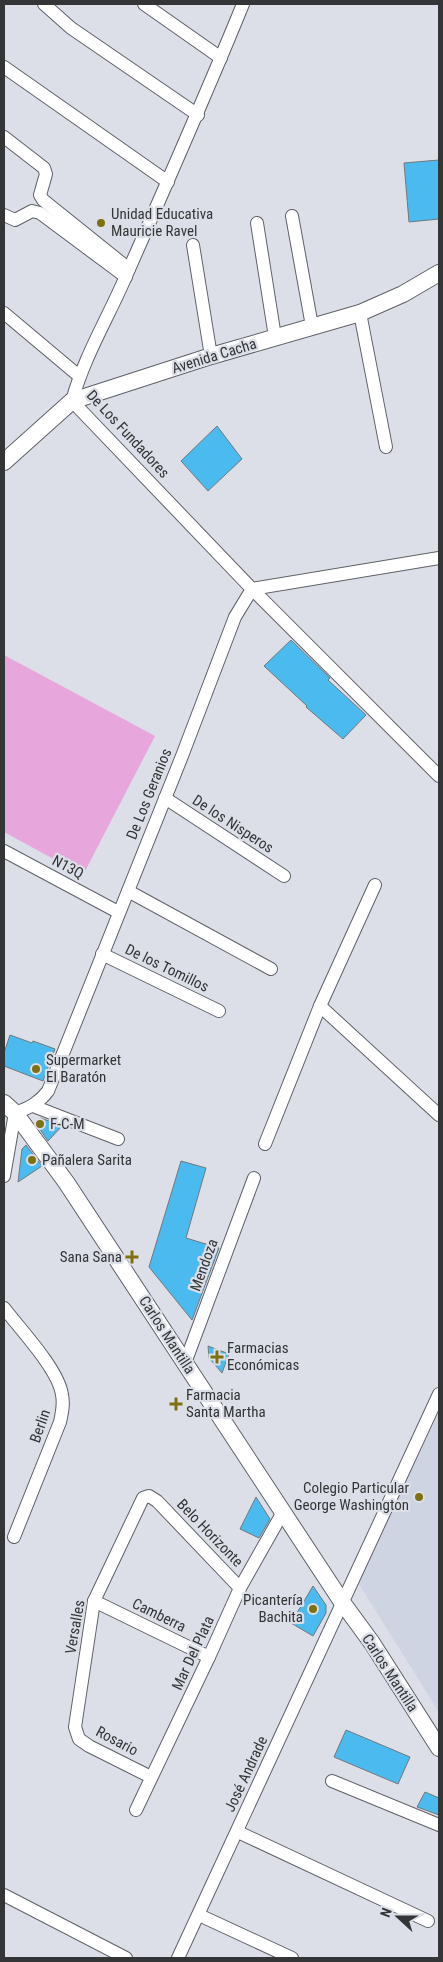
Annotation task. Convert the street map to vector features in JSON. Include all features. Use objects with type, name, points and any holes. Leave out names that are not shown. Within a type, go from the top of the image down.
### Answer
[{"type":"street","points":[[44,4],[71,28],[198,115]]},
{"type":"street","points":[[144,4],[221,58]]},
{"type":"street","name":"De Los Fundadores","points":[[243,4],[198,115],[128,273],[79,376],[72,401],[252,589],[439,776]]},
{"type":"street","points":[[4,67],[168,182]]},
{"type":"street","points":[[4,137],[39,162],[44,168],[46,174],[40,195],[43,200],[128,273]]},
{"type":"street","points":[[4,215],[15,220],[32,211],[40,213],[128,273]]},
{"type":"street","points":[[292,216],[312,326]]},
{"type":"street","points":[[256,223],[275,337]]},
{"type":"street","points":[[192,246],[211,356]]},
{"type":"street","name":"Avenida Cacha","points":[[4,462],[72,401],[211,356],[360,313],[403,294],[439,273]]},
{"type":"street","points":[[4,313],[79,376]]},
{"type":"street","points":[[360,313],[386,447]]},
{"type":"street","points":[[252,589],[439,558]]},
{"type":"street","name":"De Los Geranios","points":[[9,1108],[33,1106],[48,1091],[235,617],[252,589]]},
{"type":"street","name":"De los Nisperos","points":[[164,798],[284,876]]},
{"type":"street","name":"N13Q","points":[[4,851],[118,912]]},
{"type":"street","points":[[265,1144],[320,1006],[376,885]]},
{"type":"street","points":[[128,891],[271,970]]},
{"type":"street","name":"De los Tomillos","points":[[102,954],[219,1011]]},
{"type":"street","points":[[320,1006],[439,1115]]},
{"type":"street","points":[[33,1106],[118,1139]]},
{"type":"street","points":[[4,1176],[9,1108]]},
{"type":"street","name":"Carlos Mantilla","points":[[9,1108],[66,1182],[342,1602],[372,1643],[439,1748]]},
{"type":"street","name":"Mendoza","points":[[186,1363],[254,1178]]},
{"type":"street","name":"Berlin","points":[[4,1308],[58,1381],[63,1401],[60,1422],[14,1537]]},
{"type":"street","name":"José Andrade","points":[[178,1958],[238,1832],[439,1394]]},
{"type":"street","name":"Versalles","points":[[75,1727],[94,1601],[143,1498],[149,1496],[157,1501]]},
{"type":"street","name":"Belo Horizonte","points":[[157,1501],[240,1588]]},
{"type":"street","name":"Mar Del Plata","points":[[136,1810],[210,1657],[240,1588],[283,1512]]},
{"type":"street","name":"Camberra","points":[[94,1601],[210,1657]]},
{"type":"street","name":"Rosario","points":[[75,1727],[80,1739],[89,1746],[151,1777]]},
{"type":"street","points":[[332,1781],[439,1825]]},
{"type":"street","points":[[238,1832],[428,1921]]},
{"type":"street","points":[[4,1896],[126,1958]]},
{"type":"street","points":[[199,1915],[292,1958]]},
{"type":"shaded area","points":[[4,655],[155,736],[83,875],[4,832]]},
{"type":"shaded area","name":"Colegio Particular George Washington","points":[[439,1412],[439,1712],[357,1581]]},
{"type":"building","points":[[439,160],[439,219],[409,222],[404,163]]},
{"type":"building","points":[[217,426],[242,459],[208,491],[181,461]]},
{"type":"building","points":[[291,640],[330,678],[328,680],[366,715],[343,739],[306,707],[264,666]]},
{"type":"building","points":[[10,1035],[55,1049],[43,1081],[4,1066],[4,1053]]},
{"type":"building","points":[[41,1118],[62,1126],[48,1141],[35,1122]]},
{"type":"building","points":[[26,1145],[42,1166],[18,1182],[22,1149]]},
{"type":"building","points":[[181,1161],[206,1168],[186,1238],[219,1248],[192,1320],[149,1267]]},
{"type":"building","points":[[208,1346],[229,1354],[222,1373],[209,1358]]},
{"type":"building","points":[[256,1497],[270,1519],[259,1538],[240,1529]]},
{"type":"building","name":"Picantería Bachita","points":[[313,1586],[326,1605],[326,1613],[313,1636],[291,1623]]},
{"type":"building","points":[[346,1730],[410,1757],[398,1784],[334,1757]]},
{"type":"building","points":[[425,1792],[439,1798],[439,1815],[417,1807]]},
{"type":"place","name":"Unidad Educativa Mauricie Ravel","points":[[101,223]]},
{"type":"place","name":"Supermarket El Baratón","points":[[36,1069]]},
{"type":"place","name":"F-C-M","points":[[40,1124]]},
{"type":"place","name":"Pañalera Sarita","points":[[32,1160]]},
{"type":"place","name":"Sana Sana","points":[[132,1257]]},
{"type":"place","name":"Farmacias Económicas","points":[[217,1357]]},
{"type":"place","name":"Farmacia Santa Martha","points":[[176,1404]]},
{"type":"place","name":"Colegio Particular George Washington","points":[[419,1497]]},
{"type":"place","name":"Picantería Bachita","points":[[313,1609]]}]
